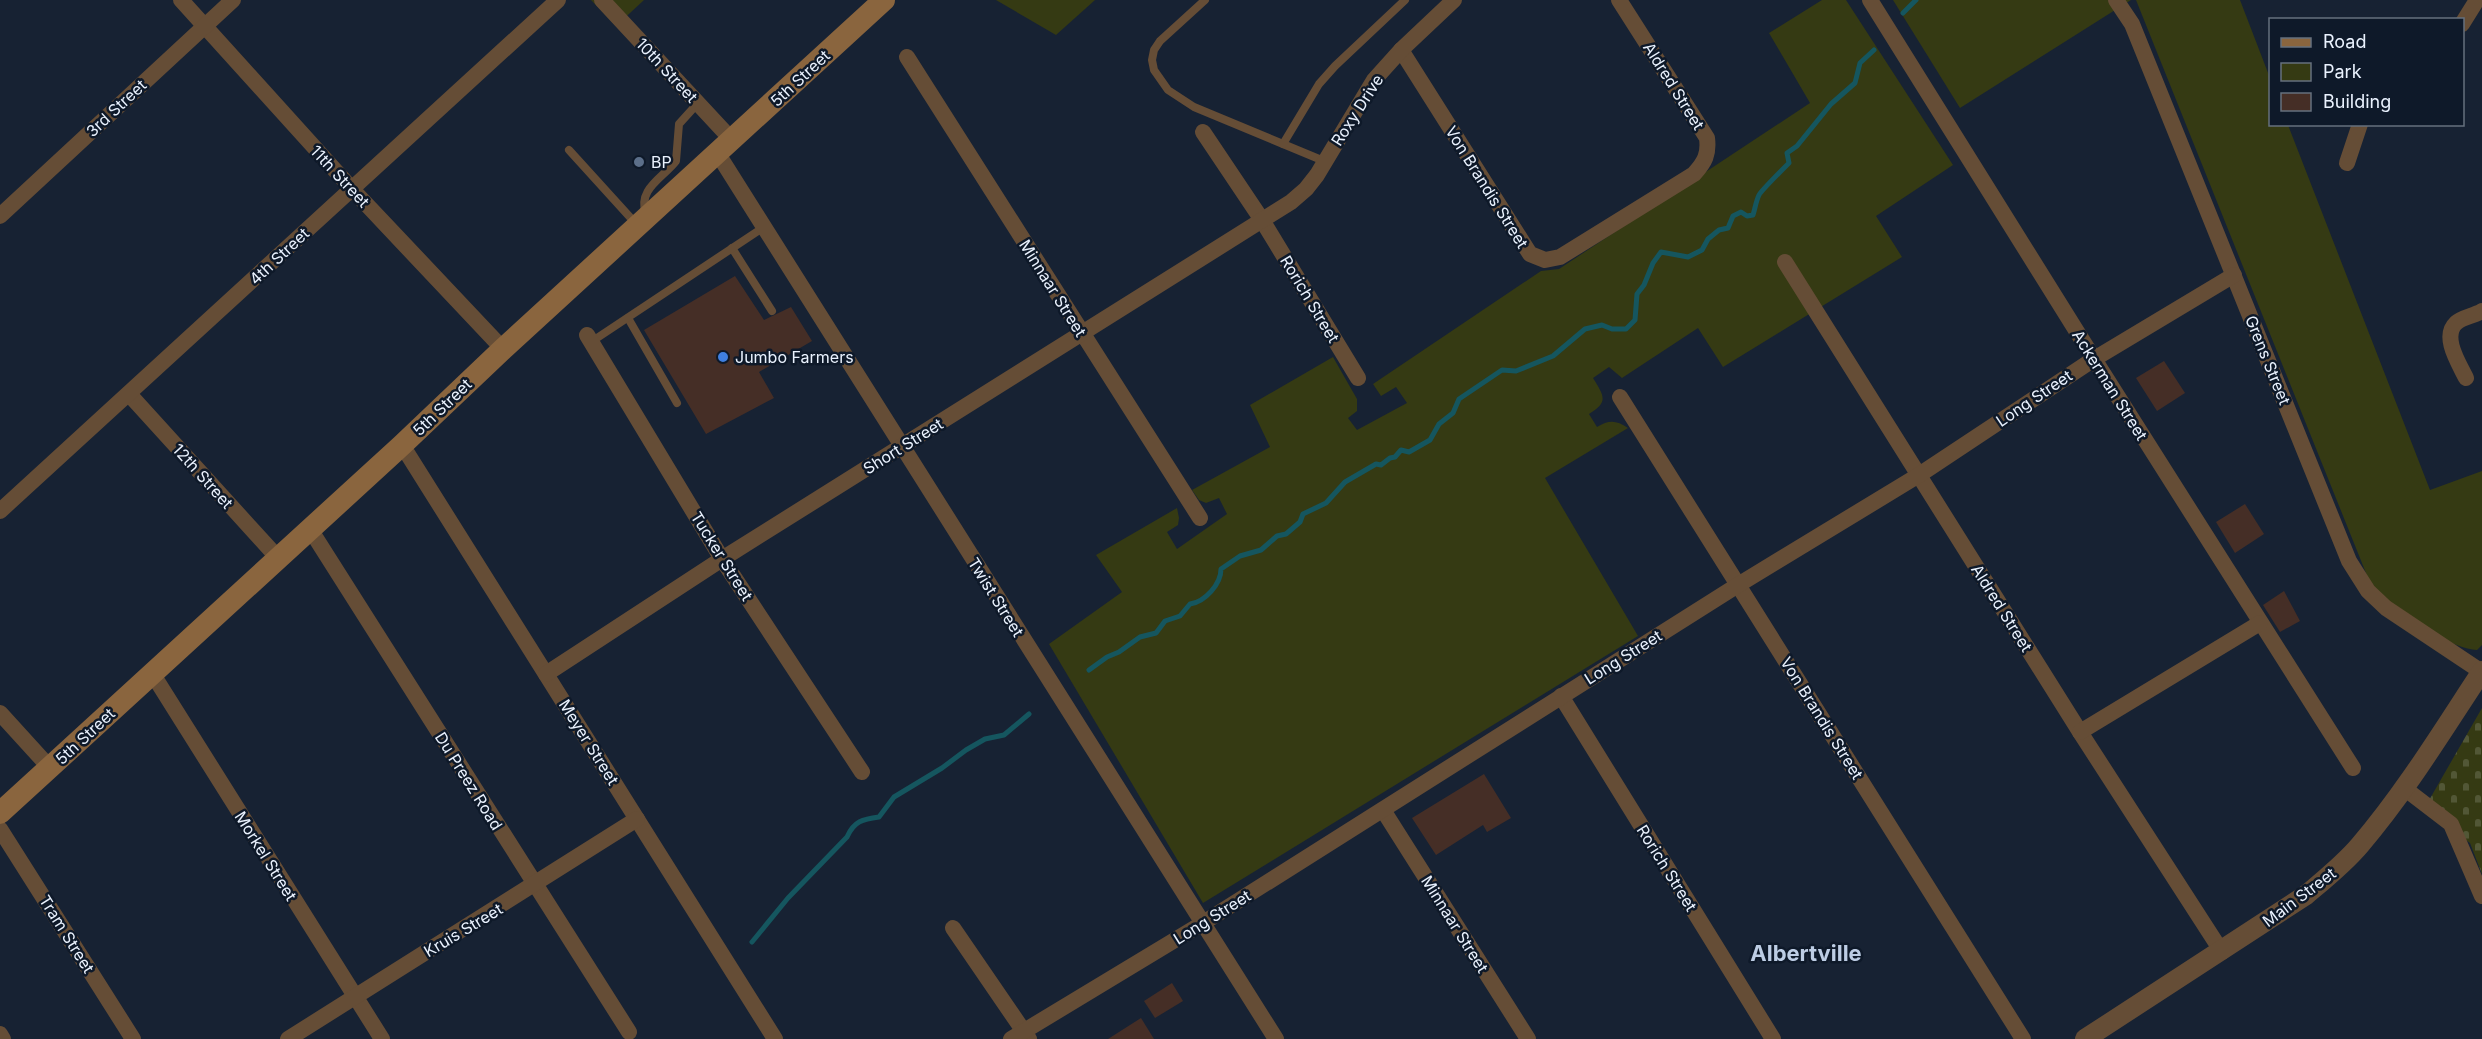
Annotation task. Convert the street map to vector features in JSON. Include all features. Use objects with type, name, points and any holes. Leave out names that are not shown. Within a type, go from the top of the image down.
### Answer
[{"type":"main road","name":"5th Street","points":[[0,813],[884,0]]},
{"type":"street","name":"11th Street","points":[[181,0],[352,189],[503,349]]},
{"type":"street","name":"3rd Street","points":[[0,216],[233,0]]},
{"type":"street","name":"4th Street","points":[[0,511],[558,0]]},
{"type":"street","name":"Roxy Drive","points":[[1262,220],[1306,189],[1374,80],[1401,50],[1454,0]]},
{"type":"street","name":"Aldred Street","points":[[1620,0],[1707,138],[1709,149],[1705,162],[1694,174]]},
{"type":"street","name":"Ackerman Street","points":[[1870,0],[2353,768]]},
{"type":"street","name":"Grens Street","points":[[2116,0],[2132,24],[2340,541],[2360,579],[2376,600],[2399,618],[2482,672]]},
{"type":"street","points":[[2464,22],[2477,0]]},
{"type":"street","name":"10th Street","points":[[610,3],[698,103],[725,147]]},
{"type":"street","name":"Von Brandis Street","points":[[1401,50],[1530,254],[1535,258],[1545,260],[1573,251],[1694,174]]},
{"type":"street","name":"Minnaar Street","points":[[908,57],[1200,518]]},
{"type":"street","points":[[2347,163],[2359,126]]},
{"type":"street","name":"Rorich Street","points":[[1203,132],[1262,220],[1358,378]]},
{"type":"street","name":"Twist Street","points":[[725,147],[764,227],[1276,1039]]},
{"type":"street","name":"Short Street","points":[[546,674],[722,559],[1262,220]]},
{"type":"street","name":"Aldred Street","points":[[1785,262],[2080,732],[2222,952]]},
{"type":"street","name":"Long Street","points":[[1022,1036],[1738,585],[1918,475],[2094,359],[2234,275]]},
{"type":"street","points":[[2466,378],[2452,349],[2451,332],[2457,322],[2482,311]]},
{"type":"street","name":"Tucker Street","points":[[589,339],[722,559],[862,772]]},
{"type":"street","name":"12th Street","points":[[129,394],[278,558]]},
{"type":"street","name":"Von Brandis Street","points":[[1620,397],[2023,1039]]},
{"type":"street","name":"Meyer Street","points":[[402,445],[775,1039]]},
{"type":"street","name":"Du Preez Road","points":[[310,529],[629,1032]]},
{"type":"street","points":[[2080,732],[2260,623]]},
{"type":"street","name":"Main Street","points":[[2085,1039],[2222,952],[2306,895],[2329,876],[2359,846],[2404,788],[2482,672]]},
{"type":"street","name":"Morkel Street","points":[[152,673],[382,1039]]},
{"type":"street","name":"Rorich Street","points":[[1561,696],[1773,1039]]},
{"type":"street","points":[[0,713],[50,768]]},
{"type":"street","points":[[2404,788],[2451,824],[2482,896]]},
{"type":"street","name":"Minnaar Street","points":[[1383,810],[1527,1039]]},
{"type":"street","name":"Kruis Street","points":[[288,1039],[354,996],[535,886],[637,819]]},
{"type":"street","name":"Tram Street","points":[[0,829],[133,1039]]},
{"type":"street","points":[[953,928],[1022,1036]]},
{"type":"street","points":[[0,1034],[3,1039]]},
{"type":"lane","points":[[1205,0],[1160,41],[1154,50],[1152,60],[1154,70],[1168,90],[1179,98],[1324,161]]},
{"type":"lane","points":[[1283,144],[1319,84],[1335,66],[1406,0]]},
{"type":"lane","points":[[643,222],[646,194],[655,181],[676,161],[679,124],[698,103]]},
{"type":"lane","points":[[569,150],[643,222]]},
{"type":"lane","points":[[589,339],[628,318],[764,227]]},
{"type":"lane","points":[[732,248],[772,312]]},
{"type":"lane","points":[[628,318],[677,403]]},
{"type":"green space","points":[[591,0],[644,0],[616,26]]},
{"type":"green space","points":[[996,0],[1095,0],[1056,35]]},
{"type":"green space","points":[[1822,0],[1846,0],[1953,165],[1876,216],[1902,257],[1723,367],[1698,328],[1622,378],[1609,367],[1593,378],[1603,398],[1600,406],[1589,414],[1597,427],[1612,422],[1620,423],[1628,428],[1545,478],[1638,636],[1203,903],[1049,644],[1122,592],[1096,555],[1177,508],[1178,525],[1167,532],[1177,549],[1227,514],[1219,498],[1206,503],[1199,500],[1192,490],[1270,447],[1250,405],[1333,357],[1357,399],[1357,411],[1348,418],[1357,430],[1407,403],[1396,387],[1381,396],[1373,384],[1541,271],[1559,269],[1810,103],[1769,33]]},
{"type":"green space","points":[[1893,0],[2131,0],[1960,108]]},
{"type":"green space","points":[[2136,0],[2240,0],[2269,75],[2269,126],[2288,126],[2430,490],[2482,471],[2482,645],[2477,650],[2457,645],[2421,627],[2390,604],[2370,583]]},
{"type":"green space","points":[[2482,708],[2482,874],[2470,843],[2424,809]]},
{"type":"building","name":"Jumbo Farmers","points":[[735,276],[764,320],[791,307],[812,341],[759,372],[774,398],[706,434],[644,330]]},
{"type":"building","points":[[2164,361],[2185,393],[2157,411],[2136,378]]},
{"type":"building","points":[[2245,504],[2264,534],[2235,553],[2216,522]]},
{"type":"building","points":[[2284,591],[2300,621],[2280,632],[2263,605]]},
{"type":"building","points":[[1484,774],[1511,818],[1487,832],[1483,825],[1436,855],[1412,818]]},
{"type":"building","points":[[1172,983],[1183,1001],[1155,1018],[1144,1001]]},
{"type":"building","points":[[1141,1018],[1154,1039],[1108,1039]]},
{"type":"waterway","points":[[1903,13],[1916,0]]},
{"type":"waterway","points":[[1089,670],[1140,637],[1156,633],[1165,621],[1180,616],[1190,604],[1201,600],[1211,591],[1218,581],[1221,569],[1240,556],[1261,550],[1277,536],[1286,534],[1300,522],[1303,514],[1326,503],[1345,482],[1376,464],[1381,465],[1395,457],[1401,450],[1409,452],[1430,440],[1439,424],[1453,413],[1459,399],[1502,370],[1516,371],[1553,356],[1585,329],[1602,325],[1612,329],[1626,329],[1635,320],[1637,294],[1661,252],[1688,257],[1702,250],[1708,239],[1719,230],[1728,228],[1733,216],[1741,212],[1747,216],[1753,215],[1759,195],[1789,163],[1787,153],[1797,146],[1831,104],[1855,83],[1860,63],[1874,50]]},
{"type":"waterway","points":[[752,942],[788,898],[847,837],[856,824],[879,817],[894,797],[985,739],[1004,735],[1029,714]]},
{"type":"place","name":"BP","points":[[639,162]]},
{"type":"place","name":"Jumbo Farmers","points":[[723,357]]},
{"type":"district","name":"Albertville","points":[[1806,953]]}]
